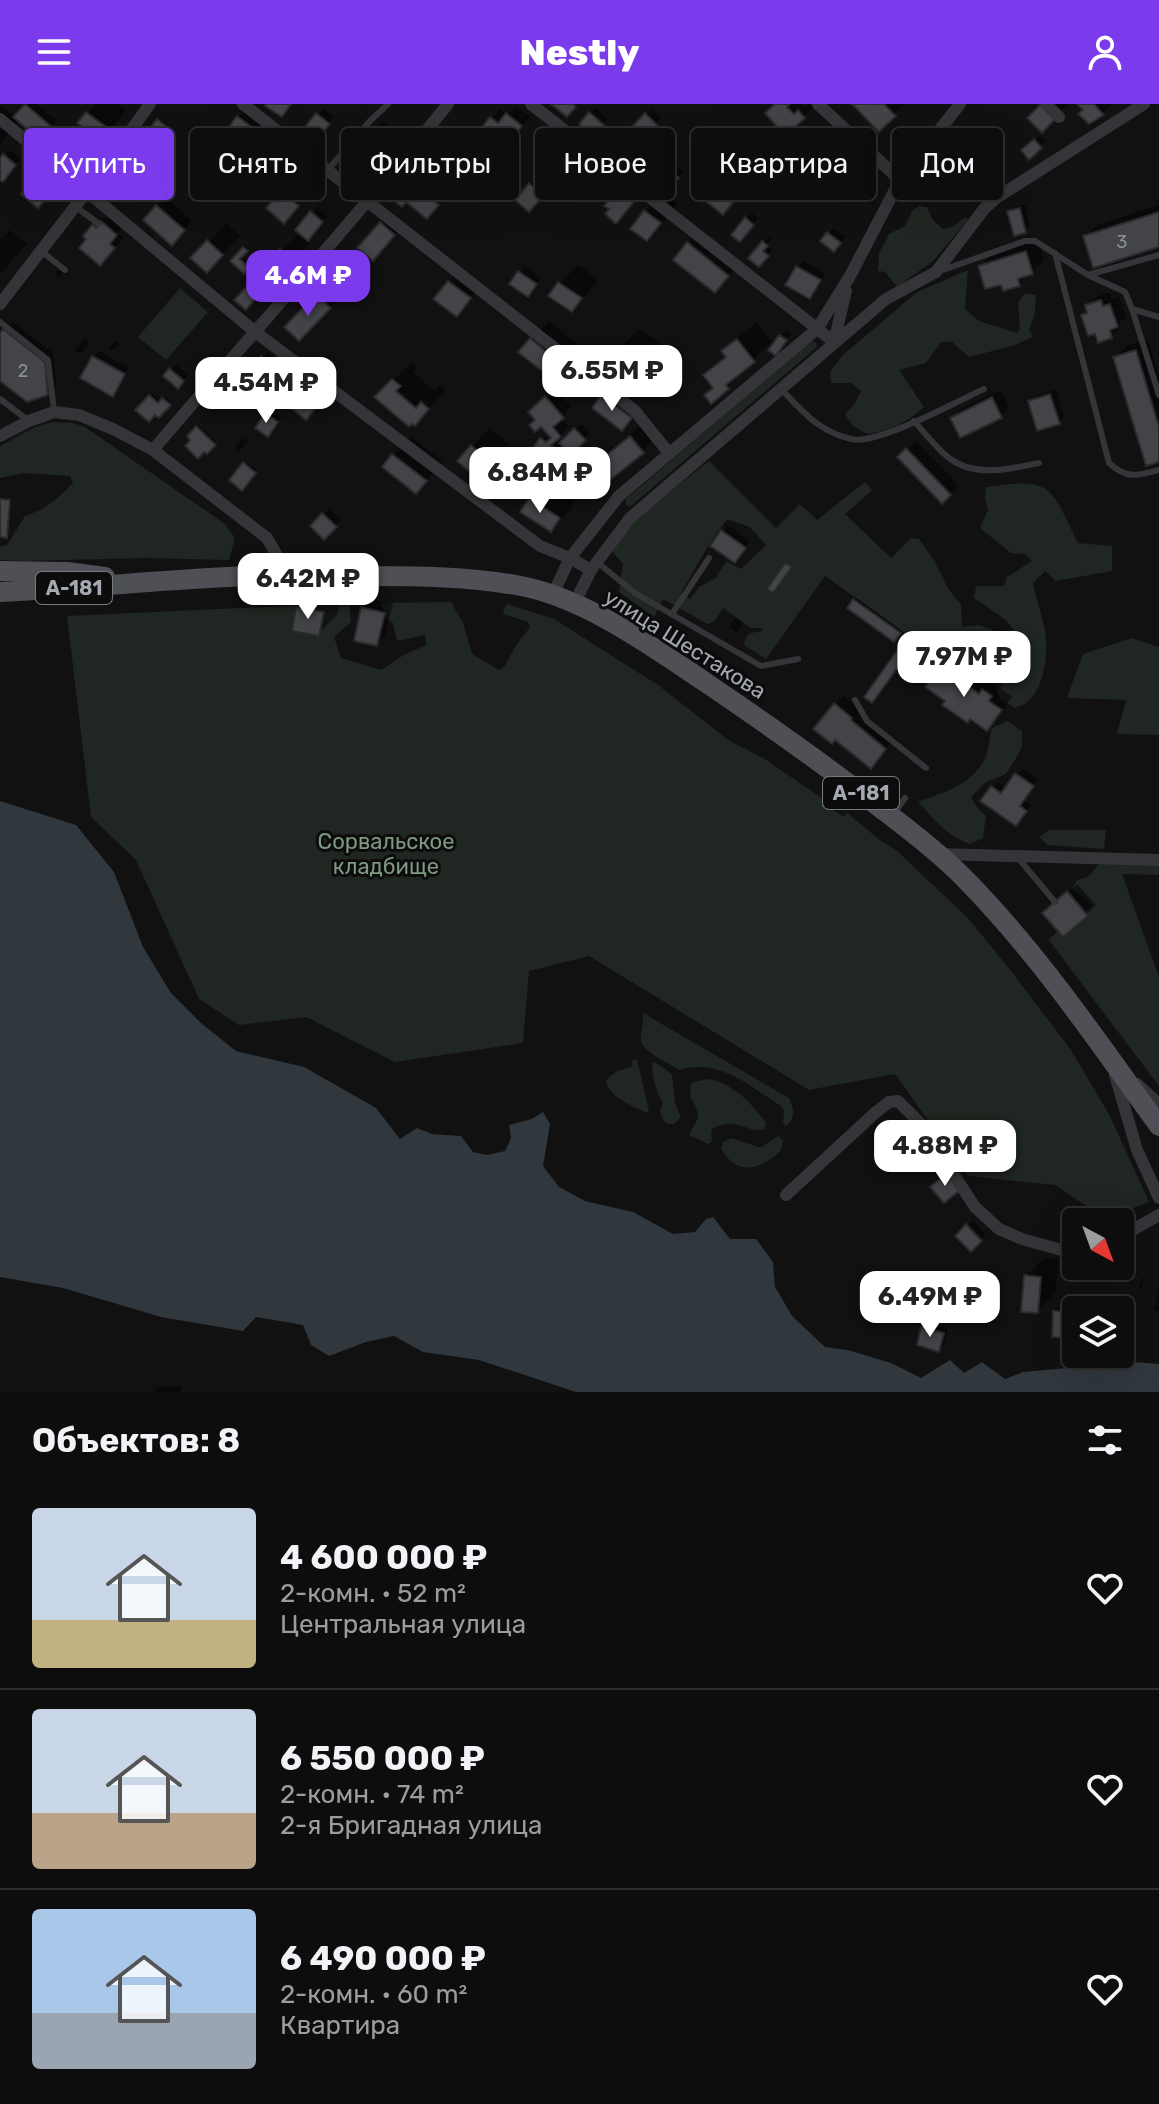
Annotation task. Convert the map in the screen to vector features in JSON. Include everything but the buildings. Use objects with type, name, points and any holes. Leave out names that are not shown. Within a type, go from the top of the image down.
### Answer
[{"type":"main road","name":"А-181","points":[[0,571],[67,572],[149,582]]},
{"type":"main road","name":"А-181","points":[[0,592],[288,575]]},
{"type":"main road","name":"улица Шестакова","points":[[288,575],[472,579],[515,585],[553,594],[622,629],[776,731],[939,854],[1001,917],[1111,1060]]},
{"type":"main road","name":"А-181","points":[[1111,1060],[1159,1126]]},
{"type":"street","points":[[133,128],[150,104]]},
{"type":"street","points":[[243,104],[635,411],[669,453]]},
{"type":"street","points":[[153,450],[368,203],[448,104]]},
{"type":"street","points":[[531,104],[834,342]]},
{"type":"street","points":[[818,104],[892,173]]},
{"type":"street","points":[[941,128],[960,104]]},
{"type":"street","points":[[1046,104],[1059,117]]},
{"type":"street","points":[[574,604],[594,566],[630,518],[886,299],[936,272],[996,198],[1144,104]]},
{"type":"street","points":[[0,119],[24,139]]},
{"type":"street","points":[[817,329],[850,276],[892,195]]},
{"type":"street","points":[[0,303],[80,200]]},
{"type":"street","points":[[98,200],[254,331],[540,546],[594,566]]},
{"type":"street","points":[[834,342],[850,276]]},
{"type":"street","points":[[553,594],[570,558],[619,496],[817,329],[878,306]]},
{"type":"street","points":[[0,436],[54,412],[70,413],[113,429],[153,450],[267,538],[288,575]]},
{"type":"street","points":[[939,854],[1159,860]]},
{"type":"street","points":[[1111,1060],[1137,1150],[1159,1198]]},
{"type":"street","name":"улица Шестакова","points":[[1111,1060],[1159,1104]]},
{"type":"street","points":[[786,1195],[875,1113],[889,1102],[898,1101],[920,1123],[975,1207],[999,1229],[1062,1250]]},
{"type":"street","points":[[1134,1229],[1159,1215]]},
{"type":"lane","points":[[327,171],[388,104]]},
{"type":"lane","points":[[75,206],[99,224]]},
{"type":"lane","points":[[936,272],[1025,241],[1035,241],[1088,275],[1125,292],[1156,375],[1159,395]]},
{"type":"lane","points":[[41,251],[65,270]]},
{"type":"lane","points":[[1055,253],[1109,463],[1125,473],[1140,475],[1159,470]]},
{"type":"lane","points":[[1088,275],[1159,255]]},
{"type":"lane","points":[[1132,309],[1159,317]]},
{"type":"lane","points":[[0,322],[48,360],[54,412]]},
{"type":"lane","points":[[780,388],[804,416],[830,432],[854,441],[898,431],[984,389]]},
{"type":"lane","points":[[0,399],[29,421]]},
{"type":"lane","points":[[914,421],[949,458],[969,469],[1001,471],[1039,463]]},
{"type":"lane","points":[[672,614],[709,558]]},
{"type":"lane","points":[[594,566],[761,666],[798,659]]},
{"type":"lane","points":[[855,700],[867,721],[926,768]]},
{"type":"lane","points":[[892,817],[905,798]]},
{"type":"lane","points":[[1016,855],[1055,902]]},
{"type":"green space","points":[[919,206],[927,207],[933,220],[943,229],[966,217],[968,220],[933,261],[897,287],[885,272],[878,271],[879,253],[889,234],[905,226],[912,211]]},
{"type":"green space","points":[[968,270],[965,309],[979,321],[1017,333],[1020,328],[1018,302],[1025,293],[1036,295],[1035,313],[1029,330],[1033,337],[969,357],[952,342],[941,342],[926,363],[899,370],[924,407],[904,422],[884,430],[867,434],[852,425],[845,414],[861,391],[851,383],[831,383],[830,372],[843,355],[917,292]]},
{"type":"green space","points":[[180,288],[208,312],[166,360],[138,337]]},
{"type":"green space","points":[[811,341],[816,342],[817,347],[631,506],[626,505],[626,499]]},
{"type":"green space","points":[[53,422],[85,427],[225,524],[235,538],[229,560],[0,560],[0,546],[7,545],[25,516],[51,503],[73,483],[70,476],[23,473],[0,478],[0,446],[35,427]]},
{"type":"green space","points":[[709,461],[776,528],[800,504],[817,520],[865,482],[872,490],[845,514],[891,558],[911,538],[919,539],[961,605],[962,627],[980,625],[1007,636],[1014,631],[1006,620],[974,598],[976,586],[1004,586],[1007,577],[1032,561],[1025,554],[1011,553],[980,528],[988,510],[986,487],[1025,484],[1047,490],[1055,498],[1078,543],[1112,546],[1112,571],[1056,581],[1045,571],[1033,583],[1045,632],[1045,664],[1037,690],[1026,703],[1015,708],[1000,699],[995,684],[975,680],[973,665],[945,662],[825,576],[766,659],[744,645],[746,637],[762,631],[762,628],[751,628],[723,608],[715,621],[708,624],[663,599],[654,617],[619,592],[623,564],[612,551],[632,521]],"holes":[[[727,519],[750,527],[766,545],[741,569],[726,561],[716,578],[699,587],[690,599],[681,593]]]},
{"type":"green space","name":"Сорвальское кладбище","points":[[451,602],[463,623],[472,654],[499,670],[505,666],[530,627],[528,622],[504,614],[507,604],[554,619],[658,685],[728,740],[765,759],[830,804],[830,808],[844,817],[847,813],[896,850],[968,918],[1071,1050],[1110,1116],[1149,1202],[1134,1208],[1090,1208],[1055,1185],[968,1176],[895,1074],[809,1090],[589,956],[529,971],[523,1043],[395,1062],[306,1017],[239,1025],[199,999],[136,860],[91,817],[67,616],[349,603],[351,622],[334,637],[341,658],[381,670],[426,645],[425,635],[397,641],[393,623],[386,618],[381,603]]},
{"type":"green space","points":[[1132,638],[1159,647],[1159,735],[1117,734],[1126,700],[1067,698],[1083,654]]},
{"type":"green space","points":[[1007,721],[1022,731],[1022,747],[1006,774],[986,782],[971,797],[986,816],[983,838],[970,844],[948,832],[918,802],[955,787],[972,776],[986,757],[992,728]]},
{"type":"green space","points":[[1049,830],[1106,830],[1104,849],[1048,845],[1039,837]]},
{"type":"green space","points":[[1100,863],[1159,865],[1159,875],[1122,874],[1159,977],[1159,1086],[1048,939],[1092,906],[1072,888],[1076,881],[1089,876]]},
{"type":"green space","points":[[643,1013],[789,1098],[793,1113],[789,1123],[786,1126],[783,1123],[781,1106],[733,1076],[708,1068],[680,1070],[651,1053],[641,1041]]},
{"type":"green space","points":[[633,1059],[637,1060],[649,1110],[647,1113],[617,1097],[606,1081],[614,1073],[631,1067]]},
{"type":"green space","points":[[652,1063],[672,1074],[675,1103],[681,1117],[674,1124],[663,1120],[660,1112],[663,1103],[654,1079]]},
{"type":"green space","points":[[709,1079],[741,1095],[766,1123],[765,1129],[722,1125],[713,1128],[712,1142],[708,1144],[689,1135],[698,1118],[690,1096],[691,1084]]},
{"type":"green space","points":[[778,1136],[783,1140],[779,1152],[755,1167],[742,1167],[730,1161],[721,1148],[723,1142],[732,1138],[762,1147]]},
{"type":"shaded area","points":[[0,801],[76,825],[114,872],[143,947],[171,993],[201,1023],[236,1051],[304,1067],[376,1108],[400,1139],[417,1128],[432,1134],[461,1136],[473,1152],[487,1155],[505,1151],[511,1138],[509,1125],[532,1119],[543,1112],[550,1124],[543,1166],[559,1187],[585,1201],[633,1212],[673,1234],[695,1232],[706,1219],[713,1217],[730,1239],[756,1239],[773,1262],[775,1287],[792,1316],[825,1347],[848,1350],[891,1363],[921,1378],[950,1360],[964,1373],[982,1362],[1005,1379],[1023,1372],[1067,1368],[1134,1368],[1134,1362],[1159,1364],[1159,1392],[576,1392],[479,1360],[423,1352],[394,1336],[366,1342],[329,1356],[311,1345],[303,1325],[256,1317],[243,1331],[161,1317],[63,1288],[0,1277]]}]
